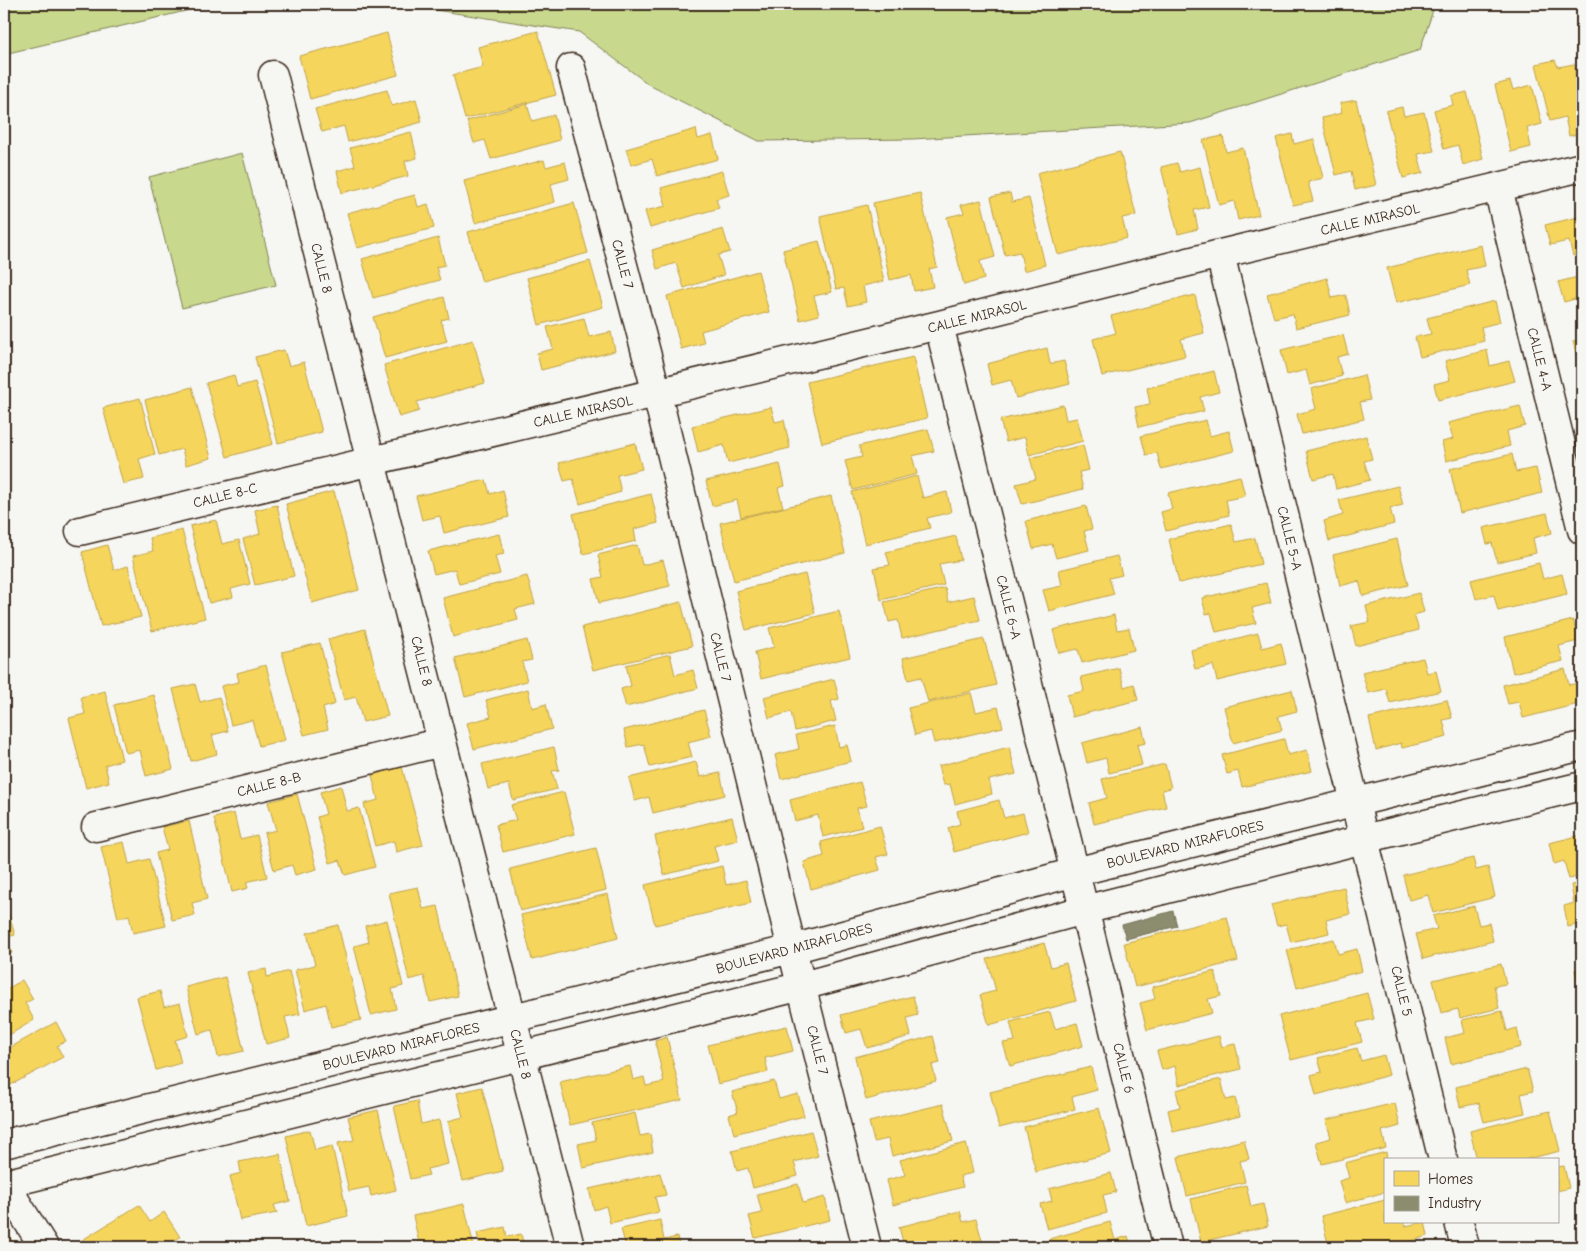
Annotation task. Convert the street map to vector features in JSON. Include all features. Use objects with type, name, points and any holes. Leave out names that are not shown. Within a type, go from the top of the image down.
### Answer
[{"type":"street","name":"CALLE 7","points":[[571,68],[657,394],[792,949],[868,1247]]},
{"type":"street","name":"CALLE 8","points":[[273,75],[570,1247]]},
{"type":"street","name":"CALLE MIRASOL","points":[[371,460],[657,394],[1220,254],[1582,167]]},
{"type":"street","name":"CALLE 4-A","points":[[1498,188],[1582,530]]},
{"type":"street","name":"CALLE 5-A","points":[[1220,254],[1360,821]]},
{"type":"street","name":"CALLE 6-A","points":[[939,325],[1080,890]]},
{"type":"street","name":"CALLE 8-C","points":[[80,531],[371,460]]},
{"type":"street","name":"CALLE 8-B","points":[[96,827],[442,742]]},
{"type":"street","name":"BOULEVARD MIRAFLORES","points":[[4,1144],[792,949],[1080,890],[1360,821],[1582,746]]},
{"type":"street","name":"BOULEVARD MIRAFLORES","points":[[4,1184],[802,986],[1080,890],[1360,821],[1582,786]]},
{"type":"street","name":"CALLE 5","points":[[1360,821],[1443,1158]]},
{"type":"street","name":"CALLE 6","points":[[1080,890],[1168,1247]]},
{"type":"street","points":[[4,1184],[44,1247]]},
{"type":"green space","points":[[4,4],[215,4],[4,54]]},
{"type":"green space","points":[[396,4],[1435,4],[1420,50],[1190,123],[912,139],[759,141],[651,86],[579,32]]},
{"type":"green space","points":[[242,153],[276,285],[182,308],[149,177]]},
{"type":"building: Homes","points":[[538,31],[556,95],[465,119],[453,75],[483,67],[478,47]]},
{"type":"building: Homes","points":[[387,33],[398,75],[310,99],[299,56]]},
{"type":"building: Homes","points":[[1555,60],[1558,67],[1574,64],[1582,99],[1582,133],[1569,136],[1565,117],[1550,121],[1536,64]]},
{"type":"building: Homes","points":[[1510,81],[1513,90],[1532,85],[1542,124],[1527,128],[1531,147],[1511,152],[1495,85]]},
{"type":"building: Homes","points":[[387,90],[392,106],[416,99],[422,122],[348,142],[344,126],[322,132],[315,109]]},
{"type":"building: Homes","points":[[1467,92],[1483,159],[1463,165],[1458,145],[1444,149],[1434,110],[1453,105],[1451,96]]},
{"type":"building: Homes","points":[[1356,100],[1376,185],[1355,190],[1351,171],[1336,175],[1322,118],[1342,113],[1340,103]]},
{"type":"building: Homes","points":[[527,104],[532,121],[554,115],[560,140],[491,159],[485,140],[474,143],[467,121]]},
{"type":"building: Homes","points":[[1402,107],[1404,116],[1424,112],[1434,151],[1418,154],[1423,173],[1403,178],[1386,111]]},
{"type":"building: Homes","points":[[696,129],[698,139],[712,135],[718,159],[657,176],[652,159],[631,165],[626,149]]},
{"type":"building: Homes","points":[[411,132],[417,158],[405,161],[408,176],[342,193],[337,171],[355,166],[350,148]]},
{"type":"building: Homes","points":[[1292,134],[1294,144],[1314,139],[1323,178],[1308,182],[1313,201],[1293,205],[1276,138]]},
{"type":"building: Homes","points":[[1223,136],[1226,152],[1243,148],[1259,215],[1238,220],[1234,201],[1219,205],[1203,140]]},
{"type":"building: Homes","points":[[1120,152],[1136,215],[1122,218],[1127,238],[1058,255],[1037,173]]},
{"type":"building: Homes","points":[[544,160],[546,167],[565,162],[569,179],[551,184],[555,202],[475,223],[464,181]]},
{"type":"building: Homes","points":[[1177,163],[1180,172],[1200,167],[1209,207],[1194,210],[1198,229],[1178,234],[1161,167]]},
{"type":"building: Homes","points":[[722,171],[729,195],[716,199],[719,208],[650,228],[645,211],[666,206],[661,188]]},
{"type":"building: Homes","points":[[920,193],[937,267],[929,269],[933,287],[914,291],[911,275],[890,280],[873,203]]},
{"type":"building: Homes","points":[[1010,193],[1012,202],[1029,198],[1045,265],[1024,271],[1020,252],[1005,255],[991,197]]},
{"type":"building: Homes","points":[[415,195],[418,207],[428,204],[434,228],[357,248],[347,213]]},
{"type":"building: Homes","points":[[981,200],[995,257],[980,261],[984,279],[964,285],[947,217],[964,213],[961,205]]},
{"type":"building: Homes","points":[[574,203],[588,253],[482,282],[468,232]]},
{"type":"building: Homes","points":[[867,205],[884,281],[863,286],[866,302],[848,306],[844,288],[836,289],[820,216]]},
{"type":"building: Homes","points":[[1582,216],[1582,253],[1573,256],[1569,241],[1550,245],[1545,225]]},
{"type":"building: Homes","points":[[723,229],[730,252],[718,255],[724,275],[684,288],[676,263],[657,269],[652,250]]},
{"type":"building: Homes","points":[[438,238],[445,265],[436,267],[440,280],[373,298],[362,259]]},
{"type":"building: Homes","points":[[819,241],[832,292],[814,296],[819,315],[800,320],[783,250]]},
{"type":"building: Homes","points":[[1481,245],[1485,266],[1466,270],[1470,285],[1396,303],[1387,268]]},
{"type":"building: Homes","points":[[590,261],[603,307],[539,325],[527,278]]},
{"type":"building: Homes","points":[[758,271],[769,312],[701,331],[704,343],[681,349],[667,296]]},
{"type":"building: Homes","points":[[1582,276],[1582,297],[1564,302],[1558,282]]},
{"type":"building: Homes","points":[[1327,278],[1332,298],[1346,295],[1350,315],[1296,328],[1293,314],[1274,318],[1267,294]]},
{"type":"building: Homes","points":[[1195,295],[1204,333],[1181,339],[1185,356],[1102,376],[1093,339],[1116,333],[1111,316]]},
{"type":"building: Homes","points":[[444,297],[449,318],[441,320],[447,341],[385,358],[373,317]]},
{"type":"building: Homes","points":[[1495,301],[1500,322],[1481,327],[1484,341],[1420,357],[1415,337],[1431,334],[1427,318]]},
{"type":"building: Homes","points":[[584,318],[589,337],[611,332],[615,351],[541,370],[537,353],[553,349],[547,327]]},
{"type":"building: Homes","points":[[1343,335],[1348,354],[1337,357],[1342,376],[1310,385],[1306,370],[1287,375],[1281,350]]},
{"type":"building: Homes","points":[[1582,339],[1582,361],[1578,362],[1573,341]]},
{"type":"building: Homes","points":[[473,340],[485,383],[417,402],[419,411],[399,417],[384,365]]},
{"type":"building: Homes","points":[[1047,348],[1050,364],[1064,361],[1070,384],[1016,398],[1011,380],[992,385],[987,364]]},
{"type":"building: Homes","points":[[284,350],[289,366],[304,362],[322,432],[278,443],[255,357]]},
{"type":"building: Homes","points":[[1487,350],[1490,366],[1509,361],[1515,381],[1438,400],[1434,384],[1450,380],[1445,361]]},
{"type":"building: Homes","points":[[913,357],[927,418],[822,443],[807,382]]},
{"type":"building: Homes","points":[[1214,371],[1219,392],[1200,397],[1204,411],[1139,427],[1135,407],[1150,404],[1147,388]]},
{"type":"building: Homes","points":[[234,375],[237,387],[255,382],[273,444],[227,457],[206,383]]},
{"type":"building: Homes","points":[[1364,375],[1370,400],[1360,402],[1364,419],[1302,434],[1297,414],[1316,409],[1311,389]]},
{"type":"building: Homes","points":[[192,387],[211,458],[186,465],[182,449],[159,455],[145,400]]},
{"type":"building: Homes","points":[[140,398],[155,454],[139,459],[144,479],[123,484],[103,408]]},
{"type":"building: Homes","points":[[1063,405],[1066,420],[1077,418],[1083,441],[1029,455],[1025,437],[1006,442],[1000,420]]},
{"type":"building: Homes","points":[[1520,406],[1525,426],[1507,431],[1510,446],[1446,461],[1442,442],[1453,439],[1448,423]]},
{"type":"building: Homes","points":[[771,407],[775,422],[784,420],[790,448],[728,463],[724,445],[698,452],[692,426]]},
{"type":"building: Homes","points":[[1206,420],[1210,436],[1229,431],[1234,451],[1161,469],[1157,453],[1146,455],[1141,436]]},
{"type":"building: Homes","points":[[928,429],[934,451],[912,456],[917,474],[853,490],[845,461],[862,457],[859,446]]},
{"type":"building: Homes","points":[[1366,436],[1372,459],[1364,461],[1370,480],[1336,489],[1333,474],[1313,479],[1306,451]]},
{"type":"building: Homes","points":[[635,443],[642,469],[617,475],[621,492],[580,504],[573,479],[564,481],[559,463]]},
{"type":"building: Homes","points":[[1083,445],[1089,470],[1079,472],[1083,489],[1022,504],[1016,484],[1036,479],[1030,458]]},
{"type":"building: Homes","points":[[1512,454],[1516,472],[1536,468],[1542,493],[1460,513],[1450,469]]},
{"type":"building: Homes","points":[[780,464],[785,486],[778,488],[783,507],[741,517],[737,500],[712,506],[706,481]]},
{"type":"building: Homes","points":[[917,476],[923,498],[947,492],[951,512],[927,518],[930,528],[865,544],[852,492]]},
{"type":"building: Homes","points":[[1240,476],[1245,496],[1226,500],[1229,515],[1166,531],[1161,512],[1172,509],[1168,493]]},
{"type":"building: Homes","points":[[486,480],[490,494],[503,490],[509,517],[444,533],[440,516],[422,520],[416,496]]},
{"type":"building: Homes","points":[[1398,486],[1403,505],[1390,508],[1394,524],[1329,541],[1324,521],[1343,515],[1339,500]]},
{"type":"building: Homes","points":[[334,491],[359,590],[312,603],[286,504]]},
{"type":"building: Homes","points":[[651,494],[658,523],[634,529],[636,541],[583,554],[573,514]]},
{"type":"building: Homes","points":[[831,496],[845,553],[734,581],[720,523]]},
{"type":"building: Homes","points":[[277,505],[294,576],[255,585],[243,539],[260,534],[255,510]]},
{"type":"building: Homes","points":[[1086,506],[1092,529],[1084,531],[1089,550],[1056,558],[1052,544],[1033,549],[1026,521]]},
{"type":"building: Homes","points":[[1547,513],[1552,533],[1533,538],[1536,553],[1497,562],[1492,543],[1487,544],[1483,528]]},
{"type":"building: Homes","points":[[216,520],[222,544],[239,540],[250,584],[231,589],[233,597],[209,603],[190,526]]},
{"type":"building: Homes","points":[[1231,524],[1236,542],[1255,538],[1261,564],[1179,583],[1169,539]]},
{"type":"building: Homes","points":[[182,530],[205,618],[152,631],[133,556],[153,551],[150,538]]},
{"type":"building: Homes","points":[[499,534],[504,554],[495,556],[500,574],[459,584],[455,569],[434,574],[428,551]]},
{"type":"building: Homes","points":[[956,536],[961,560],[939,564],[944,585],[881,600],[874,568],[890,565],[886,552]]},
{"type":"building: Homes","points":[[1397,539],[1408,585],[1363,596],[1359,581],[1340,586],[1333,555]]},
{"type":"building: Homes","points":[[107,545],[114,570],[128,566],[141,617],[101,626],[82,552]]},
{"type":"building: Homes","points":[[637,545],[642,565],[663,560],[670,586],[599,603],[593,579],[603,577],[598,555]]},
{"type":"building: Homes","points":[[1117,556],[1122,575],[1109,578],[1114,594],[1049,611],[1043,590],[1062,586],[1059,570]]},
{"type":"building: Homes","points":[[1539,563],[1543,579],[1562,574],[1567,594],[1498,611],[1494,595],[1476,599],[1471,580]]},
{"type":"building: Homes","points":[[805,574],[815,613],[746,630],[736,591]]},
{"type":"building: Homes","points":[[527,576],[535,604],[515,609],[518,620],[453,637],[443,598]]},
{"type":"building: Homes","points":[[1266,583],[1271,603],[1252,608],[1256,623],[1216,632],[1211,613],[1206,614],[1202,598]]},
{"type":"building: Homes","points":[[945,588],[948,602],[974,596],[980,620],[902,638],[898,620],[889,622],[884,602]]},
{"type":"building: Homes","points":[[1419,593],[1424,612],[1414,615],[1419,630],[1356,646],[1351,626],[1370,622],[1366,606]]},
{"type":"building: Homes","points":[[681,602],[692,646],[593,670],[582,627]]},
{"type":"building: Homes","points":[[839,611],[850,657],[761,679],[755,652],[774,647],[769,628]]},
{"type":"building: Homes","points":[[1114,615],[1117,630],[1129,628],[1134,650],[1082,663],[1078,649],[1059,653],[1053,630]]},
{"type":"building: Homes","points":[[1573,620],[1578,641],[1559,646],[1563,661],[1513,673],[1505,637]]},
{"type":"building: Homes","points":[[365,629],[388,716],[363,722],[356,697],[344,700],[328,639]]},
{"type":"building: Homes","points":[[1258,633],[1262,648],[1281,643],[1286,664],[1217,681],[1213,665],[1195,669],[1191,650]]},
{"type":"building: Homes","points":[[984,639],[996,685],[928,702],[921,677],[908,680],[903,658]]},
{"type":"building: Homes","points":[[527,640],[532,660],[522,662],[527,681],[465,697],[455,658]]},
{"type":"building: Homes","points":[[320,643],[335,704],[323,708],[328,729],[304,735],[282,652]]},
{"type":"building: Homes","points":[[670,654],[675,675],[693,670],[698,688],[626,707],[621,689],[631,686],[626,665]]},
{"type":"building: Homes","points":[[1423,658],[1427,673],[1436,671],[1441,691],[1390,703],[1386,689],[1368,693],[1362,672]]},
{"type":"building: Homes","points":[[266,665],[285,740],[259,746],[252,720],[231,725],[221,686],[239,682],[237,673]]},
{"type":"building: Homes","points":[[1119,668],[1124,687],[1134,684],[1138,700],[1072,717],[1067,695],[1084,691],[1081,677]]},
{"type":"building: Homes","points":[[1565,669],[1569,685],[1582,682],[1582,703],[1523,718],[1519,702],[1508,704],[1503,685]]},
{"type":"building: Homes","points":[[834,679],[839,699],[831,701],[836,721],[795,731],[791,712],[769,718],[764,697]]},
{"type":"building: Homes","points":[[195,684],[200,702],[219,697],[228,731],[212,735],[217,754],[191,761],[173,689]]},
{"type":"building: Homes","points":[[528,689],[532,708],[546,704],[552,729],[474,749],[467,723],[491,717],[486,700]]},
{"type":"building: Homes","points":[[1292,690],[1297,711],[1278,716],[1282,730],[1233,743],[1224,707]]},
{"type":"building: Homes","points":[[105,691],[122,760],[105,765],[109,782],[86,788],[69,718],[85,714],[81,697]]},
{"type":"building: Homes","points":[[971,693],[976,712],[998,707],[1003,727],[934,743],[931,731],[915,735],[908,708]]},
{"type":"building: Homes","points":[[154,695],[173,769],[146,776],[140,750],[126,753],[114,705]]},
{"type":"building: Homes","points":[[1447,700],[1452,718],[1443,720],[1447,737],[1402,748],[1401,743],[1376,750],[1369,718]]},
{"type":"building: Homes","points":[[704,710],[711,736],[688,742],[692,757],[650,767],[644,744],[628,747],[624,730]]},
{"type":"building: Homes","points":[[835,726],[839,747],[847,745],[851,761],[781,779],[775,755],[799,749],[796,735]]},
{"type":"building: Homes","points":[[1142,727],[1146,743],[1137,745],[1142,765],[1109,773],[1106,758],[1087,763],[1082,743]]},
{"type":"building: Homes","points":[[1284,739],[1288,755],[1307,750],[1312,771],[1242,787],[1238,771],[1227,774],[1222,755]]},
{"type":"building: Homes","points":[[554,747],[559,770],[552,771],[557,789],[513,800],[509,784],[488,789],[482,764]]},
{"type":"building: Homes","points":[[1009,747],[1016,774],[989,780],[992,794],[955,804],[950,784],[943,785],[938,766]]},
{"type":"building: Homes","points":[[696,762],[700,777],[720,773],[725,795],[653,813],[649,797],[635,801],[629,778]]},
{"type":"building: Homes","points":[[1165,764],[1171,788],[1162,790],[1166,807],[1094,824],[1089,803],[1107,798],[1102,779]]},
{"type":"building: Homes","points":[[402,767],[423,845],[396,852],[394,841],[375,846],[364,804],[378,800],[372,775]]},
{"type":"building: Homes","points":[[860,782],[867,806],[857,808],[862,827],[823,837],[818,815],[795,821],[790,800]]},
{"type":"building: Homes","points":[[341,786],[347,811],[359,808],[375,867],[345,875],[340,860],[330,863],[317,817],[326,814],[320,792]]},
{"type":"building: Homes","points":[[564,792],[575,834],[503,852],[496,825],[516,820],[511,805]]},
{"type":"building: Homes","points":[[297,794],[317,869],[295,875],[292,865],[274,870],[264,833],[276,830],[268,802]]},
{"type":"building: Homes","points":[[999,800],[1004,818],[1023,813],[1028,832],[954,852],[948,828],[960,824],[957,811]]},
{"type":"building: Homes","points":[[234,813],[240,839],[257,835],[267,877],[246,882],[248,888],[232,892],[214,818]]},
{"type":"building: Homes","points":[[732,817],[738,840],[714,846],[718,861],[664,875],[655,836]]},
{"type":"building: Homes","points":[[189,821],[207,899],[192,903],[195,915],[172,920],[156,853],[168,850],[162,827]]},
{"type":"building: Homes","points":[[880,826],[888,854],[876,857],[880,870],[811,889],[804,862],[824,856],[821,842]]},
{"type":"building: Homes","points":[[1582,835],[1582,876],[1569,879],[1564,861],[1554,864],[1549,843]]},
{"type":"building: Homes","points":[[124,842],[129,864],[149,859],[166,926],[133,933],[129,915],[118,918],[101,847]]},
{"type":"building: Homes","points":[[596,848],[606,890],[520,911],[510,869]]},
{"type":"building: Homes","points":[[1473,858],[1476,870],[1488,867],[1495,897],[1433,913],[1428,895],[1409,900],[1403,875]]},
{"type":"building: Homes","points":[[722,866],[726,885],[746,880],[751,903],[655,925],[645,885]]},
{"type":"building: Homes","points":[[1582,883],[1582,923],[1568,927],[1564,906],[1574,903],[1571,885]]},
{"type":"building: Homes","points":[[418,887],[423,909],[438,906],[458,996],[430,1002],[424,976],[409,980],[389,893]]},
{"type":"building: Homes","points":[[1344,887],[1350,914],[1326,920],[1329,933],[1291,942],[1286,924],[1277,926],[1271,905]]},
{"type":"building: Homes","points":[[608,894],[618,938],[532,960],[521,915]]},
{"type":"building: Homes","points":[[1474,906],[1479,925],[1489,923],[1493,941],[1423,959],[1416,934],[1437,929],[1433,916]]},
{"type":"building: Homes","points":[[8,912],[15,935],[7,937],[12,953],[4,955],[4,914]]},
{"type":"building: Homes","points":[[1227,917],[1238,961],[1135,987],[1124,943]]},
{"type":"building: Homes","points":[[387,920],[403,986],[392,989],[396,1009],[371,1015],[354,946],[369,942],[365,926]]},
{"type":"building: Homes","points":[[338,925],[361,1020],[331,1027],[326,1004],[305,1010],[295,970],[315,965],[307,933]]},
{"type":"building: Homes","points":[[1334,939],[1338,954],[1357,949],[1362,971],[1297,988],[1287,950]]},
{"type":"building: Homes","points":[[1044,943],[1051,967],[1066,963],[1076,1001],[989,1025],[980,995],[996,991],[987,959]]},
{"type":"building: Homes","points":[[1501,964],[1506,984],[1494,986],[1499,1008],[1460,1018],[1458,1009],[1441,1013],[1433,980]]},
{"type":"building: Homes","points":[[1582,968],[1582,987],[1579,988],[1575,970]]},
{"type":"building: Homes","points":[[266,969],[267,977],[289,971],[300,1014],[285,1017],[290,1038],[266,1044],[248,973]]},
{"type":"building: Homes","points":[[1215,971],[1221,996],[1208,999],[1212,1013],[1147,1030],[1140,1003],[1155,999],[1152,987]]},
{"type":"building: Homes","points":[[225,977],[244,1051],[218,1057],[212,1030],[198,1034],[186,987]]},
{"type":"building: Homes","points":[[22,980],[33,999],[25,1003],[34,1020],[4,1038],[4,991]]},
{"type":"building: Homes","points":[[160,991],[164,1007],[180,1003],[188,1036],[175,1040],[181,1063],[156,1070],[137,997]]},
{"type":"building: Homes","points":[[1367,993],[1374,1019],[1357,1023],[1362,1042],[1291,1060],[1279,1016]]},
{"type":"building: Homes","points":[[913,996],[918,1015],[907,1018],[911,1036],[867,1048],[861,1029],[846,1033],[841,1015]]},
{"type":"building: Homes","points":[[1502,1011],[1507,1031],[1517,1028],[1521,1047],[1451,1064],[1445,1038],[1465,1033],[1462,1020]]},
{"type":"building: Homes","points":[[1050,1012],[1055,1029],[1077,1023],[1083,1046],[1010,1066],[1003,1043],[1015,1041],[1010,1022]]},
{"type":"building: Homes","points":[[56,1022],[66,1041],[57,1046],[63,1057],[7,1087],[4,1081],[4,1062],[8,1060],[4,1051]]},
{"type":"building: Homes","points":[[787,1026],[793,1051],[765,1058],[768,1072],[718,1084],[708,1045]]},
{"type":"building: Homes","points":[[933,1036],[940,1063],[932,1065],[936,1081],[866,1100],[855,1057]]},
{"type":"building: Homes","points":[[1219,1036],[1222,1047],[1235,1044],[1241,1069],[1179,1085],[1175,1066],[1162,1070],[1157,1051]]},
{"type":"building: Homes","points":[[667,1037],[682,1100],[570,1125],[560,1082],[630,1066],[633,1080],[644,1077],[646,1086],[664,1082],[655,1041]]},
{"type":"building: Homes","points":[[1357,1048],[1361,1061],[1384,1055],[1389,1075],[1316,1095],[1311,1075],[1322,1072],[1318,1058]]},
{"type":"building: Homes","points":[[1091,1067],[1097,1090],[1072,1097],[1075,1109],[999,1128],[990,1092]]},
{"type":"building: Homes","points":[[1527,1069],[1533,1091],[1521,1094],[1525,1113],[1484,1122],[1479,1103],[1460,1107],[1456,1087]]},
{"type":"building: Homes","points":[[1221,1079],[1226,1100],[1235,1098],[1240,1116],[1173,1132],[1168,1110],[1180,1107],[1176,1090]]},
{"type":"building: Homes","points":[[774,1081],[779,1099],[798,1094],[804,1116],[734,1134],[729,1115],[738,1112],[732,1092]]},
{"type":"building: Homes","points":[[482,1087],[503,1171],[463,1181],[448,1121],[463,1117],[457,1093]]},
{"type":"building: Homes","points":[[417,1101],[421,1124],[439,1120],[448,1164],[427,1169],[429,1175],[410,1179],[394,1106]]},
{"type":"building: Homes","points":[[1395,1103],[1400,1126],[1382,1131],[1386,1148],[1322,1164],[1316,1142],[1331,1138],[1326,1120]]},
{"type":"building: Homes","points":[[943,1104],[953,1141],[892,1156],[888,1139],[874,1142],[869,1122]]},
{"type":"building: Homes","points":[[1099,1108],[1111,1153],[1036,1172],[1024,1127]]},
{"type":"building: Homes","points":[[378,1110],[396,1190],[371,1196],[369,1187],[349,1191],[338,1143],[354,1140],[348,1117]]},
{"type":"building: Homes","points":[[1550,1111],[1560,1151],[1531,1158],[1477,1158],[1470,1131]]},
{"type":"building: Homes","points":[[635,1113],[640,1136],[650,1134],[653,1152],[583,1168],[578,1144],[596,1140],[592,1123]]},
{"type":"building: Homes","points":[[310,1130],[315,1150],[332,1146],[348,1216],[306,1226],[286,1136]]},
{"type":"building: Homes","points":[[811,1131],[818,1156],[794,1162],[798,1176],[753,1188],[748,1168],[737,1171],[732,1151]]},
{"type":"building: Homes","points":[[1244,1140],[1249,1159],[1240,1161],[1245,1182],[1187,1196],[1178,1157]]},
{"type":"building: Homes","points":[[966,1143],[973,1173],[960,1176],[963,1187],[893,1205],[887,1180],[905,1175],[900,1160]]},
{"type":"building: Homes","points":[[1386,1152],[1387,1158],[1384,1158],[1384,1192],[1345,1203],[1339,1181],[1349,1178],[1345,1163]]},
{"type":"building: Homes","points":[[280,1154],[290,1201],[274,1205],[277,1213],[240,1220],[230,1176],[241,1173],[239,1162]]},
{"type":"building: Homes","points":[[1564,1166],[1569,1188],[1558,1191],[1558,1167]]},
{"type":"building: Homes","points":[[660,1173],[666,1195],[655,1197],[659,1212],[610,1223],[606,1206],[594,1210],[589,1189]]},
{"type":"building: Homes","points":[[1111,1173],[1116,1192],[1103,1195],[1107,1213],[1047,1229],[1040,1204],[1052,1201],[1049,1189]]},
{"type":"building: Homes","points":[[798,1184],[803,1203],[825,1197],[830,1220],[755,1238],[749,1216],[762,1213],[757,1194]]},
{"type":"building: Homes","points":[[1246,1185],[1251,1207],[1263,1204],[1268,1226],[1201,1242],[1191,1199]]},
{"type":"building: Homes","points":[[1384,1200],[1384,1224],[1404,1224],[1405,1226],[1425,1224],[1428,1236],[1408,1242],[1409,1247],[1329,1247],[1321,1216]]},
{"type":"building: Homes","points":[[464,1204],[474,1247],[420,1247],[413,1216]]},
{"type":"building: Homes","points":[[139,1205],[150,1222],[164,1212],[180,1237],[164,1247],[82,1247],[79,1242]]},
{"type":"building: Homes","points":[[960,1211],[963,1222],[976,1219],[983,1244],[972,1247],[918,1247],[917,1242],[904,1246],[899,1227]]},
{"type":"building: Homes","points":[[660,1220],[664,1240],[677,1237],[680,1247],[626,1247],[621,1229]]},
{"type":"building: Homes","points":[[1110,1222],[1115,1240],[1128,1236],[1131,1247],[1051,1247],[1049,1239]]},
{"type":"building: Homes","points":[[505,1227],[507,1237],[521,1234],[524,1247],[480,1247],[477,1233]]},
{"type":"building: Homes","points":[[4,1229],[12,1241],[4,1246]]},
{"type":"building: Industry","points":[[1173,911],[1177,926],[1126,939],[1122,925]]}]
